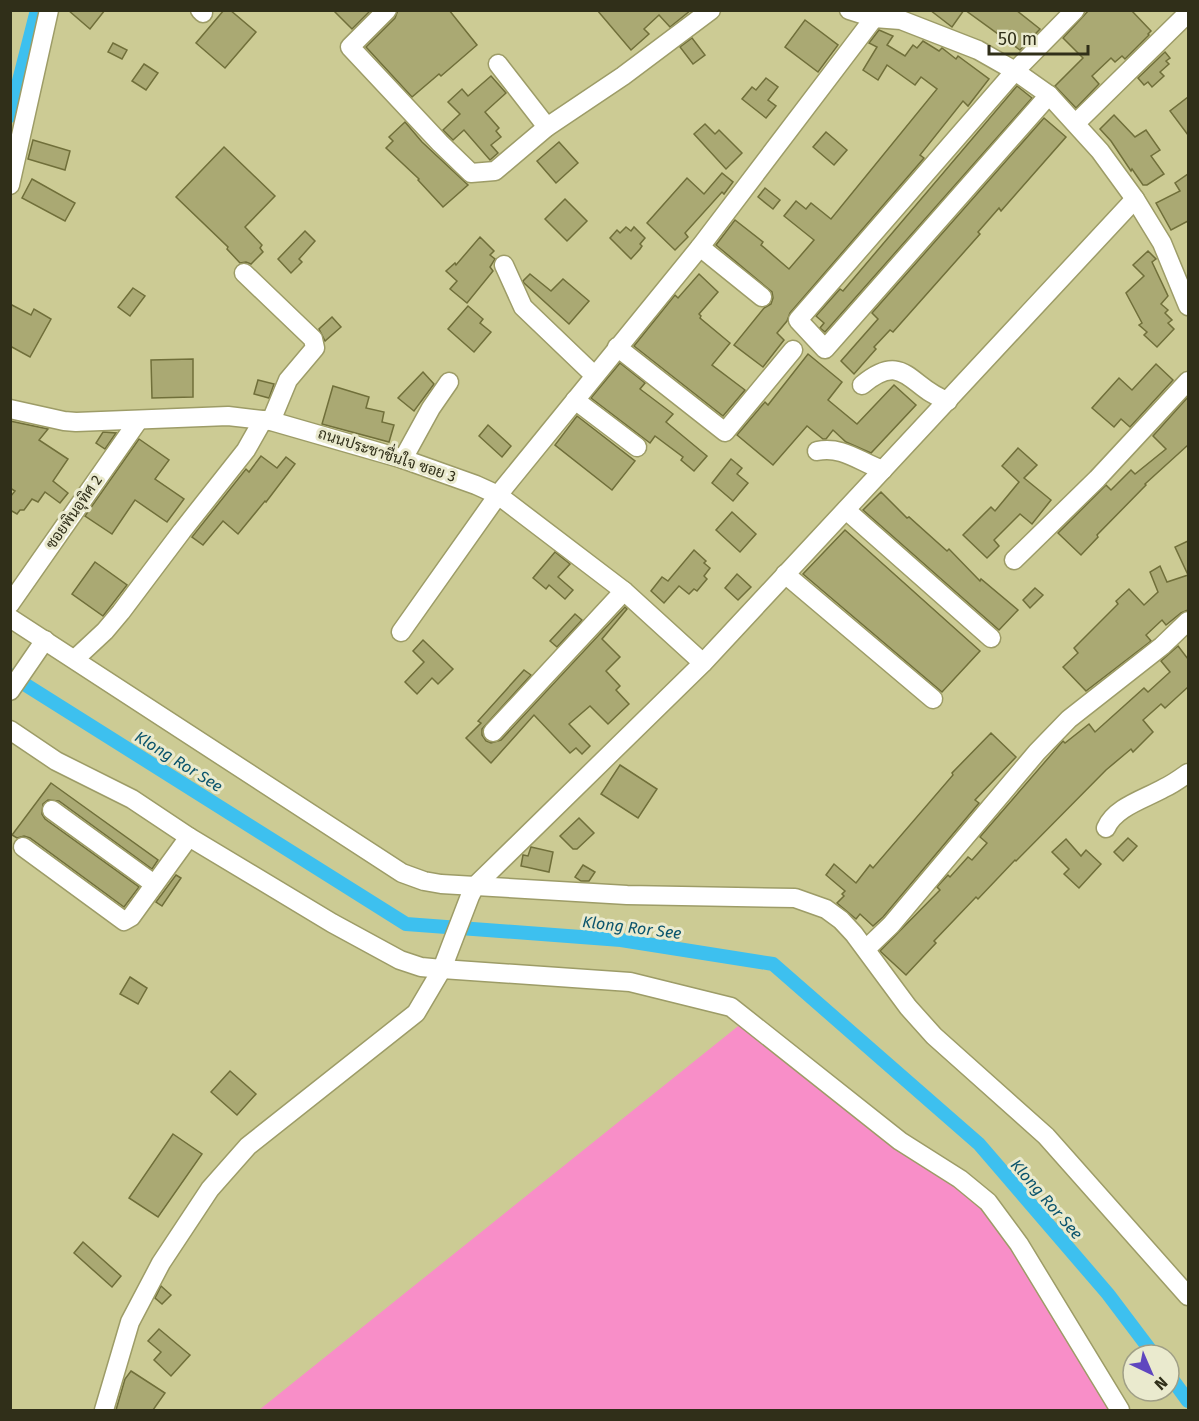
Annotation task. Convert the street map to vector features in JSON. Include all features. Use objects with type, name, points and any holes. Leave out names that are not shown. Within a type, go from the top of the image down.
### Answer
[{"type":"street","points":[[10,185],[49,10]]},
{"type":"street","points":[[387,10],[350,46],[471,173],[495,171],[547,127],[622,76],[711,10]]},
{"type":"street","points":[[849,10],[874,18],[905,15],[1016,71],[1049,95],[1076,123],[1135,199],[1162,243],[1188,306]]},
{"type":"street","points":[[1049,95],[825,350],[798,320],[1016,71],[1075,10]]},
{"type":"street","points":[[1076,123],[1188,13]]},
{"type":"street","points":[[401,632],[498,495],[700,247],[874,18]]},
{"type":"street","points":[[498,64],[547,127]]},
{"type":"street","points":[[104,1410],[130,1322],[161,1263],[210,1189],[248,1146],[416,1013],[443,965],[472,891],[703,663],[1135,199]]},
{"type":"street","points":[[700,247],[762,297]]},
{"type":"street","points":[[504,265],[523,307],[594,375]]},
{"type":"street","points":[[75,659],[105,631],[121,612],[246,450],[267,420],[288,380],[315,348],[313,339],[244,273]]},
{"type":"street","points":[[617,347],[725,432],[793,350]]},
{"type":"street","points":[[862,385],[880,373],[888,370],[899,371],[907,374],[934,396],[948,401]]},
{"type":"street","points":[[1014,560],[1096,479],[1188,381]]},
{"type":"street","points":[[403,459],[431,408],[449,382]]},
{"type":"street","points":[[575,400],[637,447]]},
{"type":"street","name":"ถนนประชาชื่นใจ ซอย 3","points":[[10,409],[64,421],[138,421],[228,416],[267,420],[403,459],[476,485],[498,495],[624,591],[703,663]]},
{"type":"street","name":"ซอยพินอุทิศ 2","points":[[10,604],[138,421]]},
{"type":"street","points":[[818,452],[844,451],[860,461],[883,470]]},
{"type":"street","points":[[846,510],[991,638]]},
{"type":"street","points":[[785,574],[933,699]]},
{"type":"street","points":[[493,732],[624,591]]},
{"type":"street","points":[[10,618],[402,873],[424,881],[472,891],[795,898],[811,902],[833,914],[848,927],[908,1007],[934,1036],[1046,1136],[1188,1296]]},
{"type":"street","points":[[866,949],[891,925],[1053,735],[1069,719],[1162,646],[1188,621]]},
{"type":"street","points":[[10,691],[45,640]]},
{"type":"street","points":[[10,730],[56,761],[132,800],[189,837],[400,960],[422,967],[443,965],[630,982],[731,1007],[900,1141],[960,1179],[988,1202],[1018,1244],[1120,1410]]},
{"type":"street","points":[[1106,828],[1116,814],[1166,788],[1188,772]]},
{"type":"street","points":[[52,810],[153,884]]},
{"type":"street","points":[[23,847],[122,921],[131,917],[189,837]]},
{"type":"shaded area","points":[[747,1019],[1005,1223],[1126,1410],[259,1410]]},
{"type":"building","points":[[68,10],[105,10],[90,29]]},
{"type":"building","points":[[224,10],[230,10],[256,32],[225,68],[196,43]]},
{"type":"building","points":[[333,10],[371,10],[352,29]]},
{"type":"building","points":[[398,10],[449,10],[477,45],[412,97],[366,47],[395,18]]},
{"type":"building","points":[[597,10],[691,10],[670,27],[659,15],[644,29],[649,34],[631,50]]},
{"type":"building","points":[[930,10],[964,10],[952,27]]},
{"type":"building","points":[[965,10],[1016,10],[1040,29],[1020,50]]},
{"type":"building","points":[[1089,10],[1131,10],[1151,31],[1125,59],[1122,56],[1115,62],[1111,58],[1092,76],[1099,84],[1076,108],[1055,86],[1083,58],[1063,38]]},
{"type":"building","points":[[805,20],[838,45],[818,72],[785,47]]},
{"type":"building","points":[[879,30],[893,36],[887,45],[905,56],[913,45],[917,48],[923,41],[939,51],[942,48],[956,59],[958,56],[989,79],[968,106],[963,101],[920,155],[924,158],[790,313],[787,321],[777,333],[784,340],[763,367],[734,345],[764,308],[771,304],[772,292],[716,245],[735,220],[763,242],[761,245],[789,269],[814,240],[784,216],[796,201],[806,209],[811,203],[831,219],[937,89],[921,77],[915,85],[887,65],[878,80],[863,70],[877,47],[869,43]]},
{"type":"building","points":[[692,38],[705,55],[693,64],[680,47]]},
{"type":"building","points":[[113,43],[127,50],[122,59],[108,52]]},
{"type":"building","points":[[1165,52],[1170,58],[1166,61],[1169,64],[1160,72],[1164,76],[1152,87],[1148,82],[1144,85],[1138,78]]},
{"type":"building","points":[[144,64],[158,73],[146,90],[132,81]]},
{"type":"building","points":[[491,76],[506,93],[485,112],[499,128],[496,131],[501,137],[491,145],[498,153],[490,160],[464,130],[453,140],[443,130],[460,114],[448,102],[462,89],[468,96]]},
{"type":"building","points":[[766,78],[778,87],[768,100],[776,106],[766,118],[742,99],[752,87],[756,90]]},
{"type":"building","points":[[1017,86],[1032,98],[825,332],[820,328],[824,323],[816,316],[840,289],[843,291]]},
{"type":"building","points":[[1188,97],[1188,135],[1170,111]]},
{"type":"building","points":[[1114,115],[1135,137],[1146,130],[1160,150],[1151,156],[1164,174],[1147,185],[1143,185],[1132,169],[1131,171],[1100,129]]},
{"type":"building","points":[[1044,118],[1066,137],[1001,211],[999,208],[978,232],[980,234],[893,332],[890,330],[874,347],[876,349],[854,374],[841,361],[878,319],[872,313]]},
{"type":"building","points":[[405,122],[422,142],[468,185],[443,207],[419,179],[386,148],[393,141],[389,137]]},
{"type":"building","points":[[705,124],[715,134],[719,130],[742,153],[726,169],[694,134]]},
{"type":"building","points":[[826,132],[847,150],[834,165],[813,147]]},
{"type":"building","points":[[33,140],[70,151],[65,170],[28,159]]},
{"type":"building","points":[[559,142],[578,163],[556,183],[537,161]]},
{"type":"building","points":[[224,147],[275,196],[245,227],[262,245],[260,248],[263,252],[251,264],[240,263],[227,249],[228,247],[176,197]]},
{"type":"building","points":[[722,173],[733,182],[685,233],[688,237],[675,250],[647,223],[687,178],[704,194]]},
{"type":"building","points":[[1188,174],[1188,221],[1171,230],[1156,203],[1180,191],[1175,183]]},
{"type":"building","points":[[32,179],[75,203],[65,221],[22,198]]},
{"type":"building","points":[[765,188],[780,200],[773,209],[758,197]]},
{"type":"building","points":[[565,199],[587,221],[567,241],[545,219]]},
{"type":"building","points":[[626,227],[631,231],[634,227],[645,238],[640,244],[642,246],[640,249],[631,259],[610,238],[617,230],[620,233]]},
{"type":"building","points":[[305,231],[315,241],[299,259],[302,262],[291,273],[278,259]]},
{"type":"building","points":[[480,237],[494,251],[490,255],[495,259],[490,267],[493,271],[467,303],[450,289],[457,281],[446,271],[455,263],[456,265]]},
{"type":"building","points":[[1148,251],[1156,259],[1152,262],[1168,296],[1161,304],[1168,310],[1165,313],[1172,320],[1168,323],[1174,329],[1157,347],[1144,335],[1147,332],[1139,325],[1142,323],[1126,293],[1144,276],[1133,265]]},
{"type":"building","points":[[530,274],[551,291],[563,279],[589,301],[569,324],[524,283],[523,281]]},
{"type":"building","points":[[699,274],[718,292],[699,314],[700,318],[730,343],[712,365],[745,390],[723,416],[634,346],[675,295],[678,298]]},
{"type":"building","points":[[133,288],[145,296],[130,316],[118,307]]},
{"type":"building","points":[[10,304],[31,315],[34,309],[51,319],[30,357],[10,346]]},
{"type":"building","points":[[468,306],[483,319],[480,323],[491,332],[474,352],[448,329]]},
{"type":"building","points":[[332,317],[341,327],[325,341],[319,329]]},
{"type":"building","points":[[808,354],[842,382],[828,400],[857,424],[894,385],[916,405],[871,453],[846,442],[833,430],[826,439],[823,439],[807,426],[773,465],[737,435],[765,402],[768,405]]},
{"type":"building","points":[[193,359],[193,397],[152,398],[151,360]]},
{"type":"building","points":[[620,363],[645,383],[640,389],[673,414],[666,422],[707,456],[694,471],[681,460],[683,457],[655,436],[650,443],[591,398]]},
{"type":"building","points":[[1156,364],[1173,380],[1130,427],[1121,419],[1114,427],[1092,408],[1119,378],[1132,390]]},
{"type":"building","points":[[423,372],[434,384],[414,411],[398,398]]},
{"type":"building","points":[[258,380],[274,384],[269,398],[254,394]]},
{"type":"building","points":[[333,386],[369,397],[366,408],[384,412],[382,422],[394,425],[389,442],[322,424]]},
{"type":"building","points":[[1188,397],[1188,445],[1145,484],[1081,555],[1058,533],[1106,485],[1111,490],[1131,470],[1135,474],[1166,449],[1153,436]]},
{"type":"building","points":[[577,416],[635,461],[612,490],[555,445]]},
{"type":"building","points":[[10,421],[48,429],[39,440],[68,459],[53,481],[68,493],[60,503],[45,492],[38,502],[32,499],[24,510],[20,510],[17,514],[10,510],[10,497],[15,491],[10,488]]},
{"type":"building","points":[[488,425],[511,446],[502,457],[479,436]]},
{"type":"building","points":[[103,432],[116,433],[105,449],[96,443]]},
{"type":"building","points":[[139,439],[169,460],[155,479],[184,499],[167,522],[135,500],[112,534],[85,516]]},
{"type":"building","points":[[1018,448],[1037,465],[1024,478],[1051,500],[1032,524],[1020,514],[994,540],[999,546],[987,558],[963,535],[991,507],[995,511],[1019,482],[1002,466]]},
{"type":"building","points":[[261,456],[277,468],[286,457],[295,464],[238,534],[223,521],[203,545],[192,537],[246,469],[249,472]]},
{"type":"building","points":[[731,459],[742,468],[737,474],[748,483],[733,501],[712,483]]},
{"type":"building","points":[[881,492],[907,518],[909,517],[947,551],[949,549],[980,581],[981,579],[1018,610],[999,630],[863,510]]},
{"type":"building","points":[[732,512],[756,534],[740,552],[716,530]]},
{"type":"building","points":[[845,530],[980,651],[942,692],[803,574]]},
{"type":"building","points":[[1188,541],[1188,575],[1175,547]]},
{"type":"building","points":[[694,550],[710,568],[704,576],[707,579],[697,591],[694,589],[689,594],[679,586],[664,603],[651,591],[662,577],[668,581]]},
{"type":"building","points":[[555,552],[570,564],[558,577],[573,590],[565,599],[549,585],[546,589],[533,578]]},
{"type":"building","points":[[95,562],[127,585],[103,616],[72,594]]},
{"type":"building","points":[[1160,566],[1167,582],[1188,575],[1188,610],[1166,625],[1162,620],[1146,635],[1151,641],[1086,691],[1063,667],[1078,653],[1074,648],[1118,604],[1116,601],[1129,589],[1144,605],[1158,592],[1150,572]]},
{"type":"building","points":[[737,574],[751,587],[738,600],[725,588]]},
{"type":"building","points":[[1035,588],[1043,595],[1030,608],[1023,600]]},
{"type":"building","points":[[625,607],[627,609],[602,639],[620,657],[606,671],[620,686],[616,690],[629,704],[608,724],[590,706],[569,724],[590,746],[582,754],[576,748],[570,753],[534,715],[491,763],[466,738],[481,723],[478,721],[524,670],[531,675],[482,729],[482,735],[486,741],[491,743],[501,740]]},
{"type":"building","points":[[575,614],[582,620],[557,647],[550,641]]},
{"type":"building","points":[[423,640],[453,669],[438,684],[432,678],[417,694],[405,682],[424,662],[413,651]]},
{"type":"building","points":[[1178,646],[1188,659],[1188,687],[1165,708],[1161,704],[1143,720],[1153,732],[1133,752],[1131,749],[1106,770],[978,899],[976,897],[934,941],[936,943],[906,975],[880,951],[940,890],[937,887],[948,875],[950,877],[968,857],[972,860],[987,843],[980,837],[1063,741],[1065,743],[1089,724],[1095,732],[1144,688],[1148,692],[1170,672],[1161,661]]},
{"type":"building","points":[[991,733],[1016,757],[975,800],[979,803],[883,917],[873,926],[860,914],[856,919],[837,903],[844,896],[842,894],[845,891],[826,875],[834,864],[856,883],[870,865],[873,868],[953,775],[952,773]]},
{"type":"building","points":[[620,765],[657,789],[638,818],[601,794]]},
{"type":"building","points":[[51,783],[158,860],[152,869],[59,801],[48,800],[43,804],[42,814],[45,819],[139,887],[124,907],[30,838],[24,836],[17,838],[12,835]]},
{"type":"building","points":[[579,818],[594,833],[577,849],[573,849],[560,836]]},
{"type":"building","points":[[1128,838],[1137,846],[1123,861],[1114,852]]},
{"type":"building","points":[[1066,839],[1081,856],[1086,850],[1101,864],[1079,888],[1064,874],[1069,869],[1052,852]]},
{"type":"building","points":[[531,847],[553,852],[549,872],[521,866],[523,855],[528,856]]},
{"type":"building","points":[[583,865],[595,872],[589,881],[581,881],[575,877]]},
{"type":"building","points":[[176,875],[181,878],[162,906],[156,902]]},
{"type":"building","points":[[130,977],[147,988],[138,1004],[120,994]]},
{"type":"building","points":[[230,1071],[256,1094],[237,1115],[211,1092]]},
{"type":"building","points":[[173,1134],[202,1154],[158,1217],[129,1198]]},
{"type":"building","points":[[83,1242],[121,1276],[112,1287],[74,1253]]},
{"type":"building","points":[[161,1286],[171,1295],[162,1304],[155,1298]]},
{"type":"building","points":[[159,1329],[190,1355],[171,1376],[154,1360],[161,1352],[148,1341]]},
{"type":"building","points":[[131,1371],[165,1393],[153,1410],[116,1410],[125,1379]]},
{"type":"waterway","points":[[10,116],[37,10]]},
{"type":"waterway","name":"Klong Ror See","points":[[10,675],[406,924],[621,940],[773,964],[979,1144],[1108,1294],[1145,1343]]},
{"type":"waterway","name":"Klong Ror See","points":[[1181,1391],[1188,1401]]}]
